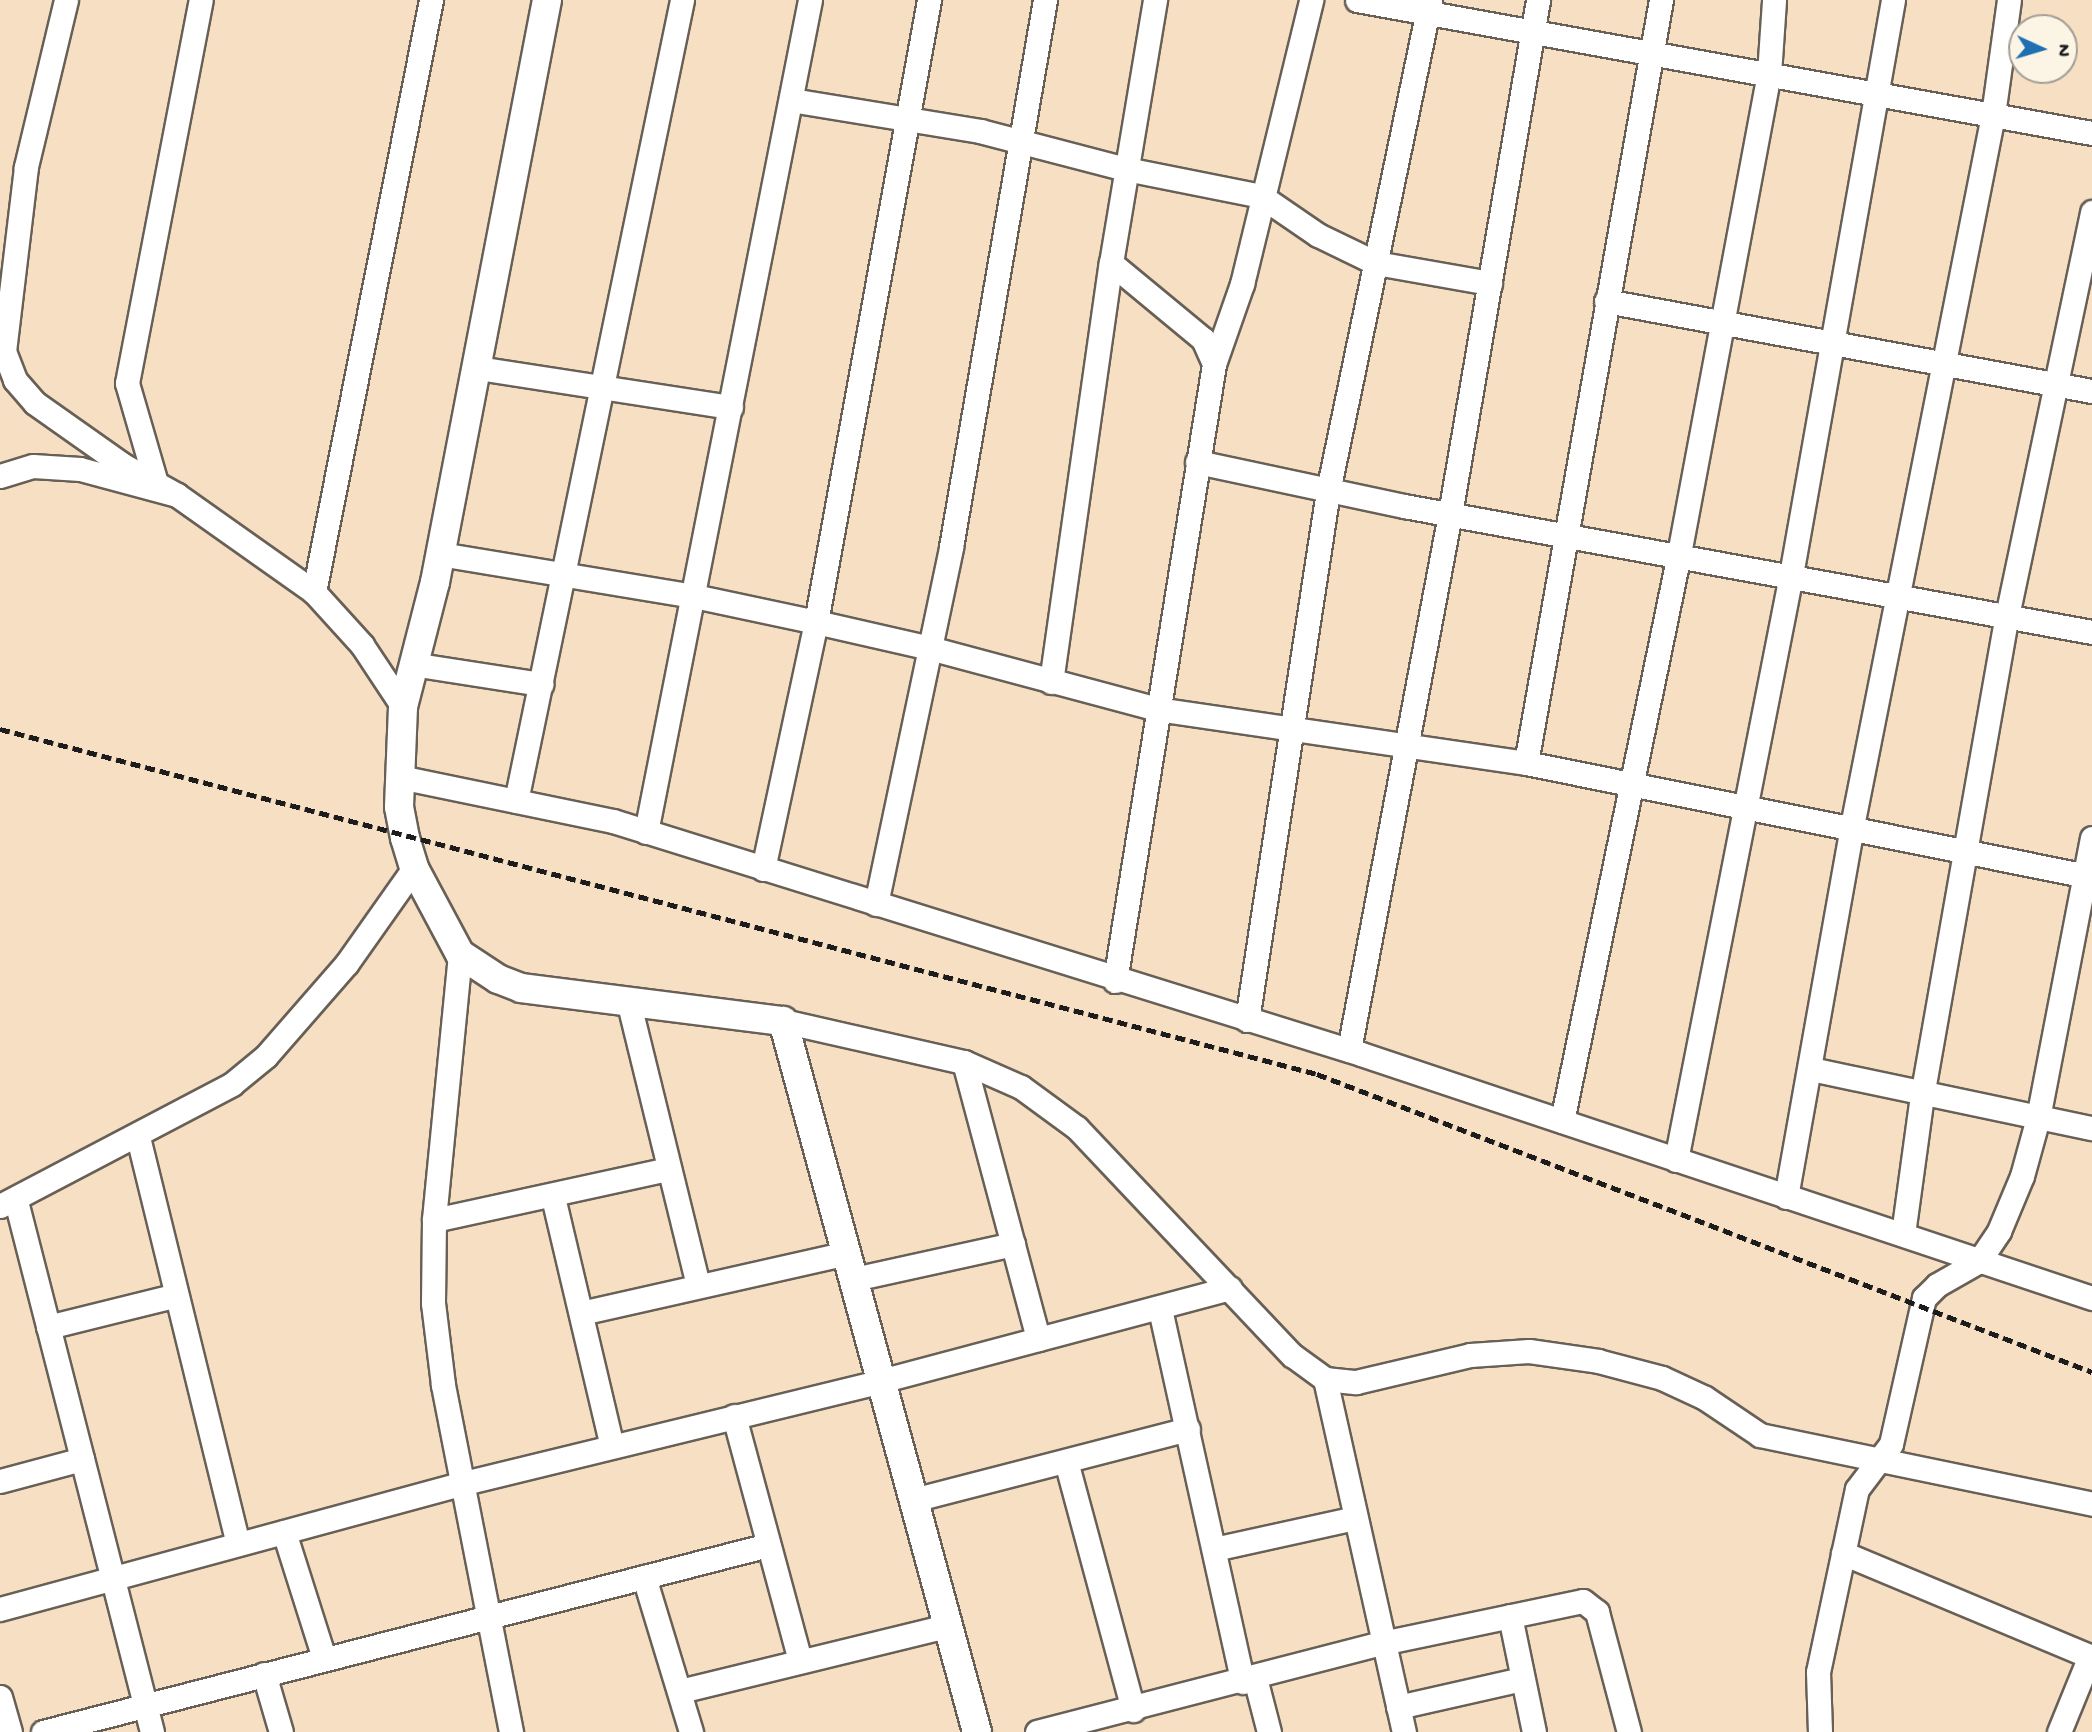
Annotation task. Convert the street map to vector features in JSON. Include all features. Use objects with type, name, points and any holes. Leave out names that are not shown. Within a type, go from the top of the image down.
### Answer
[{"type":"street","points":[[66,0],[26,167],[2,314],[4,351],[15,380],[72,429],[177,495],[314,592],[362,645],[403,707]]},
{"type":"street","points":[[156,483],[127,383],[201,0]]},
{"type":"street","points":[[314,592],[431,0]]},
{"type":"street","points":[[547,0],[478,368],[440,554],[403,707],[398,807],[414,868],[460,954],[522,988],[783,1021],[964,1062],[1021,1087],[1077,1128],[1292,1354],[1325,1379],[1356,1382],[1470,1354],[1529,1351],[1598,1360],[1662,1378],[1695,1393],[1760,1435],[2092,1504]]},
{"type":"street","points":[[516,801],[682,0]]},
{"type":"street","points":[[646,832],[810,0]]},
{"type":"street","points":[[763,869],[816,622],[929,0]]},
{"type":"street","points":[[876,904],[930,648],[1023,142],[1045,0]]},
{"type":"street","points":[[1051,682],[1111,263],[1155,0]]},
{"type":"street","points":[[1115,981],[1214,364],[1242,284],[1261,196],[1311,0]]},
{"type":"street","points":[[1357,0],[1429,7],[1533,32],[2092,133]]},
{"type":"street","points":[[1349,1050],[1450,514],[1538,0]]},
{"type":"street","points":[[1526,763],[1661,0]]},
{"type":"street","points":[[1562,1121],[1635,783],[1679,554],[1769,74],[1774,0]]},
{"type":"street","points":[[1676,1160],[1743,804],[1791,575],[1879,94],[1892,0]]},
{"type":"street","points":[[1786,1197],[1811,1069],[1852,826],[1993,115],[2009,0]]},
{"type":"street","points":[[1247,1020],[1328,491],[1429,7]]},
{"type":"street","points":[[791,100],[1023,142],[1126,169],[1261,196],[1318,235],[1376,263],[1490,283]]},
{"type":"street","points":[[1903,1234],[1922,1096],[2007,616],[2092,212]]},
{"type":"street","points":[[1111,263],[1203,339],[1214,364]]},
{"type":"street","points":[[1606,301],[1833,346],[2092,391]]},
{"type":"street","points":[[478,368],[731,407]]},
{"type":"street","points":[[1197,462],[1328,491],[2092,632]]},
{"type":"street","points":[[0,476],[33,466],[80,469],[177,495]]},
{"type":"street","points":[[440,554],[694,596],[816,622],[930,648],[1157,709],[1526,763],[1743,804],[2088,876]]},
{"type":"street","points":[[412,664],[541,684]]},
{"type":"street","points":[[400,777],[646,832],[1115,981],[1349,1050],[2092,1298]]},
{"type":"street","points":[[1820,1732],[1818,1672],[1857,1489],[1882,1462],[1891,1444],[1924,1298],[1937,1285],[1979,1261],[1999,1231],[2022,1176],[2038,1118],[2088,876],[2092,838]]},
{"type":"street","points":[[152,1732],[48,1327],[8,1204],[138,1138],[232,1084],[266,1056],[347,963],[414,868]]},
{"type":"street","points":[[460,954],[434,1220],[435,1316],[443,1385],[511,1732]]},
{"type":"street","points":[[628,1000],[667,1169],[698,1286]]},
{"type":"street","points":[[783,1021],[977,1732]]},
{"type":"street","points":[[964,1062],[1038,1339]]},
{"type":"street","points":[[1811,1069],[1922,1096],[2092,1128]]},
{"type":"street","points":[[138,1138],[173,1296],[238,1544]]},
{"type":"street","points":[[434,1220],[553,1197],[667,1169]]},
{"type":"street","points":[[553,1197],[612,1446]]},
{"type":"street","points":[[581,1313],[698,1286],[1013,1244]]},
{"type":"street","points":[[0,1609],[464,1483],[881,1381],[1160,1309],[1230,1288]]},
{"type":"street","points":[[48,1327],[173,1296]]},
{"type":"street","points":[[1160,1309],[1214,1549],[1249,1680],[1269,1732]]},
{"type":"street","points":[[1325,1379],[1404,1732]]},
{"type":"street","points":[[734,1416],[800,1661]]},
{"type":"street","points":[[912,1500],[1188,1429]]},
{"type":"street","points":[[0,1481],[82,1459]]},
{"type":"street","points":[[1066,1461],[1133,1710]]},
{"type":"street","points":[[1214,1549],[1354,1518]]},
{"type":"street","points":[[284,1532],[324,1658]]},
{"type":"street","points":[[43,1732],[145,1703],[768,1545]]},
{"type":"street","points":[[1843,1553],[2091,1656],[2059,1732]]},
{"type":"street","points":[[644,1577],[691,1732]]},
{"type":"street","points":[[1037,1732],[1133,1710],[1382,1643],[1583,1601],[1592,1604],[1629,1732]]},
{"type":"street","points":[[1510,1616],[1534,1732]]},
{"type":"street","points":[[680,1691],[947,1626]]},
{"type":"street","points":[[264,1674],[281,1732]]},
{"type":"street","points":[[1398,1707],[1522,1679]]},
{"type":"street","points":[[0,1697],[10,1732]]},
{"type":"railway","points":[[0,729],[1317,1074],[2092,1372]]}]
